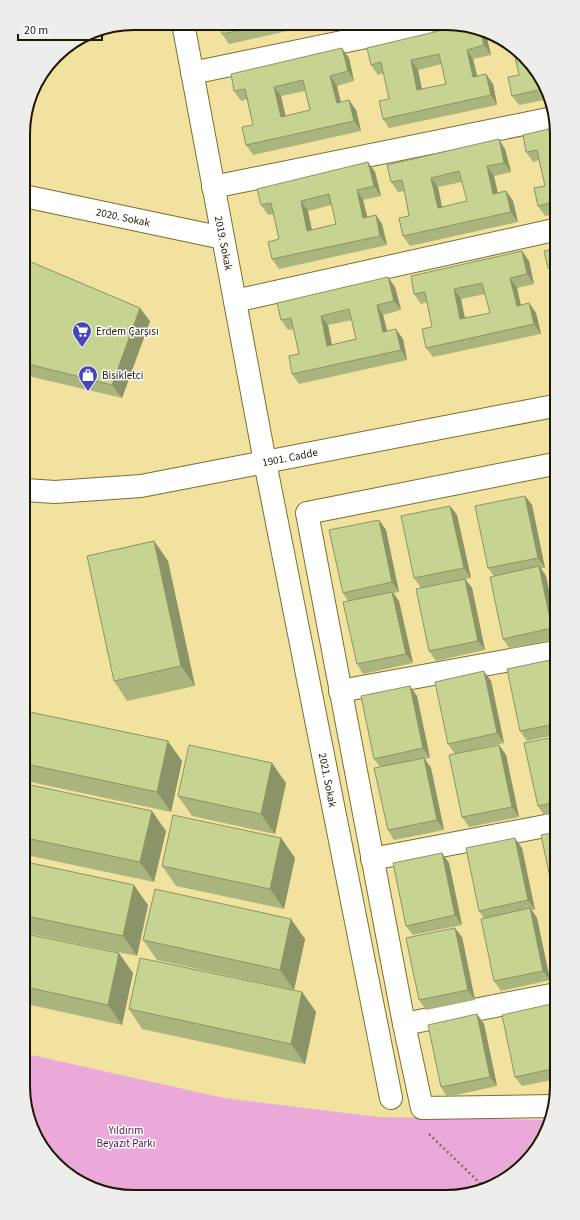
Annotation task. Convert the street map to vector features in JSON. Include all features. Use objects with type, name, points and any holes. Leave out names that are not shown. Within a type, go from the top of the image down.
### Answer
[{"type":"street","name":"2019. Sokak","points":[[184,30],[265,462]]},
{"type":"street","points":[[192,73],[400,30]]},
{"type":"street","points":[[213,187],[549,119]]},
{"type":"street","name":"2020. Sokak","points":[[30,197],[223,238]]},
{"type":"street","points":[[235,301],[550,231]]},
{"type":"street","name":"1901. Cadde","points":[[30,490],[55,492],[141,486],[550,407]]},
{"type":"street","name":"2021. Sokak","points":[[265,462],[391,1098]]},
{"type":"street","points":[[548,1106],[422,1108],[372,859],[307,513],[550,465]]},
{"type":"street","points":[[340,691],[550,653]]},
{"type":"street","points":[[372,859],[550,825]]},
{"type":"street","points":[[404,1024],[550,995]]},
{"type":"path","points":[[424,1129],[481,1184]]},
{"type":"green space","name":"Yıldırım Beyazıt Parkı","points":[[30,1055],[224,1098],[378,1117],[544,1120],[536,1138],[529,1149],[509,1169],[486,1182],[460,1189],[127,1190],[114,1188],[88,1179],[65,1164],[51,1149],[38,1126],[31,1100]]},
{"type":"building","points":[[221,30],[241,30],[222,34]]},
{"type":"building","points":[[443,30],[466,32],[482,37],[484,45],[467,50],[473,77],[486,74],[491,95],[383,119],[379,101],[389,99],[381,62],[371,65],[367,48]],"holes":[[[439,54],[446,84],[417,90],[411,60]]]},
{"type":"building","points":[[342,48],[348,71],[330,76],[337,103],[349,100],[354,121],[246,145],[242,127],[253,125],[245,89],[234,91],[231,74]],"holes":[[[303,80],[310,110],[281,117],[274,87]]]},
{"type":"building","points":[[515,56],[529,71],[540,90],[512,96],[508,77],[519,75]]},
{"type":"building","points":[[550,129],[550,203],[538,206],[534,188],[545,186],[537,150],[526,152],[523,135]]},
{"type":"building","points":[[499,139],[504,163],[487,166],[493,194],[506,191],[511,212],[403,236],[399,218],[409,216],[402,180],[391,182],[387,165]],"holes":[[[459,171],[467,201],[438,208],[431,178]]]},
{"type":"building","points":[[368,162],[374,186],[357,190],[363,218],[376,215],[380,236],[272,259],[268,242],[279,239],[271,203],[261,205],[257,189]],"holes":[[[329,194],[336,224],[307,231],[301,201]]]},
{"type":"building","points":[[550,250],[550,268],[548,268],[544,251]]},
{"type":"building","points":[[522,251],[527,274],[510,278],[517,306],[529,303],[534,324],[426,348],[422,329],[432,327],[425,292],[414,294],[411,276]],"holes":[[[482,283],[490,313],[460,319],[454,289]]]},
{"type":"building","name":"Erdem Çarşısı","points":[[30,262],[140,308],[112,385],[30,364]]},
{"type":"building","points":[[388,277],[394,301],[377,305],[383,332],[396,329],[401,350],[292,374],[289,356],[299,354],[291,318],[281,320],[277,303]],"holes":[[[349,309],[356,339],[327,346],[321,316]]]},
{"type":"building","points":[[525,496],[538,558],[488,568],[475,506]]},
{"type":"building","points":[[450,506],[464,568],[414,578],[401,516]]},
{"type":"building","points":[[379,520],[392,582],[343,593],[329,530]]},
{"type":"building","points":[[154,541],[181,666],[114,681],[87,556]]},
{"type":"building","points":[[539,566],[550,618],[550,628],[503,639],[490,577]]},
{"type":"building","points":[[465,579],[478,641],[429,651],[416,589]]},
{"type":"building","points":[[392,592],[406,654],[357,664],[343,602]]},
{"type":"building","points":[[550,660],[550,725],[520,731],[507,669]]},
{"type":"building","points":[[484,671],[497,733],[448,744],[435,682]]},
{"type":"building","points":[[410,686],[423,748],[374,759],[361,696]]},
{"type":"building","points":[[30,712],[168,741],[157,792],[30,765]]},
{"type":"building","points":[[550,738],[550,803],[538,806],[524,743]]},
{"type":"building","points":[[189,745],[272,763],[261,814],[178,796]]},
{"type":"building","points":[[499,745],[512,807],[462,817],[449,755]]},
{"type":"building","points":[[424,758],[437,820],[388,830],[374,768]]},
{"type":"building","points":[[30,785],[152,811],[140,862],[30,839]]},
{"type":"building","points":[[173,815],[281,838],[270,889],[162,866]]},
{"type":"building","points":[[550,833],[550,878],[541,835]]},
{"type":"building","points":[[515,838],[528,900],[479,911],[466,848]]},
{"type":"building","points":[[442,853],[455,915],[406,926],[393,863]]},
{"type":"building","points":[[30,863],[134,885],[123,936],[30,917]]},
{"type":"building","points":[[155,889],[291,919],[280,970],[143,940]]},
{"type":"building","points":[[530,908],[543,971],[494,981],[481,919]]},
{"type":"building","points":[[455,928],[468,990],[419,1000],[406,938]]},
{"type":"building","points":[[30,935],[119,953],[108,1005],[30,988]]},
{"type":"building","points":[[140,958],[302,992],[291,1044],[129,1009]]},
{"type":"building","points":[[550,1004],[550,1070],[515,1077],[502,1015]]},
{"type":"building","points":[[477,1014],[490,1077],[441,1087],[428,1025]]},
{"type":"place","name":"Erdem Çarşısı","points":[[82,348]]},
{"type":"place","name":"Bisikletci","points":[[88,392]]}]
